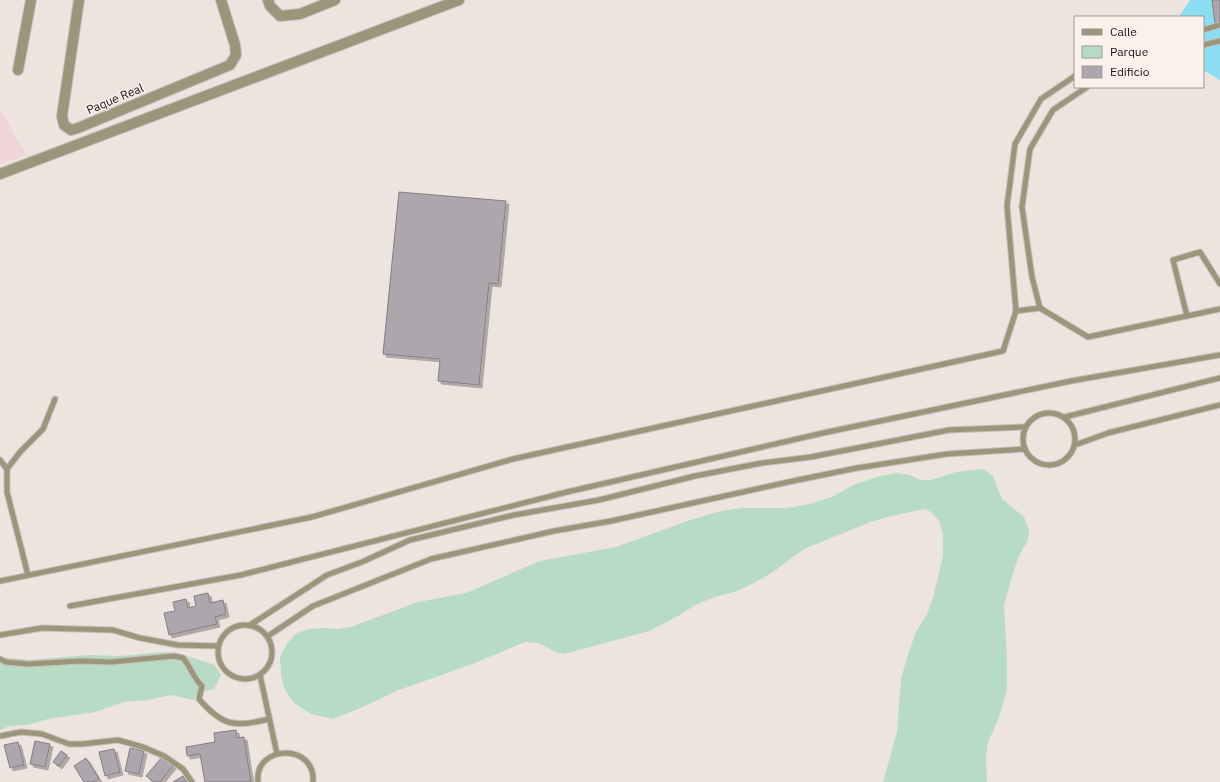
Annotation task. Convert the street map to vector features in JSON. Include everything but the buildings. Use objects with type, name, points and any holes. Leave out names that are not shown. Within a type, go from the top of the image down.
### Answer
[{"type":"street","points":[[18,70],[31,0]]},
{"type":"street","name":"Paque Real","points":[[79,0],[62,116],[64,125],[71,130],[230,65],[236,56],[235,45],[221,0]]},
{"type":"street","points":[[268,0],[270,6],[280,16],[300,14],[335,0]]},
{"type":"street","points":[[0,174],[459,0]]},
{"type":"lane","points":[[1204,30],[1220,26]]},
{"type":"lane","points":[[1204,45],[1220,40]]},
{"type":"lane","points":[[0,581],[312,517],[513,459],[1003,351],[1016,311],[1006,206],[1015,144],[1041,99],[1074,77]]},
{"type":"lane","points":[[1040,308],[1032,277],[1022,207],[1030,149],[1053,110],[1086,88]]},
{"type":"lane","points":[[1187,316],[1173,260],[1200,252],[1220,284]]},
{"type":"lane","points":[[1016,311],[1040,308],[1088,337],[1220,309]]},
{"type":"lane","points":[[70,606],[241,575],[566,492],[831,431],[1071,381],[1220,355]]},
{"type":"lane","points":[[1065,417],[1220,378]]},
{"type":"lane","points":[[28,575],[7,492],[7,469],[20,452],[43,429],[55,399]]},
{"type":"lane","points":[[1075,445],[1108,433],[1220,405]]},
{"type":"lane","points":[[1047,412],[1056,413],[1065,417],[1074,429],[1076,437],[1072,452],[1066,459],[1051,465],[1035,461],[1029,456],[1025,449],[1023,434],[1025,427],[1031,419],[1038,414],[1047,412]]},
{"type":"lane","points":[[250,625],[327,575],[362,562],[410,540],[514,515],[599,500],[695,476],[811,457],[949,430],[1025,427]]},
{"type":"lane","points":[[268,636],[313,606],[431,559],[554,531],[611,521],[785,482],[857,468],[947,454],[1025,449]]},
{"type":"lane","points":[[0,460],[7,469]]},
{"type":"lane","points":[[250,625],[261,630],[268,636],[271,644],[272,657],[267,669],[260,675],[243,679],[234,677],[226,672],[220,664],[218,646],[221,638],[228,630],[236,626],[250,625]]},
{"type":"lane","points":[[0,635],[42,628],[113,630],[140,638],[178,645],[218,646]]},
{"type":"lane","points":[[0,659],[6,662],[28,664],[80,661],[111,662],[174,656],[183,658],[191,668],[196,681],[202,686],[199,699],[208,709],[224,721],[238,724],[269,719]]},
{"type":"lane","points":[[260,675],[276,754]]},
{"type":"lane","points":[[0,736],[21,732],[42,734],[69,744],[118,740],[143,746],[164,756],[182,769],[192,782]]},
{"type":"lane","points":[[258,782],[258,773],[265,761],[282,752],[300,756],[307,762],[311,769],[313,782]]},
{"type":"shaded area","points":[[0,109],[26,155],[0,164]]},
{"type":"green space","points":[[983,469],[993,476],[1002,499],[1024,517],[1029,530],[1028,540],[1019,556],[1004,606],[1007,689],[998,720],[988,742],[986,758],[987,782],[883,782],[897,732],[901,679],[916,632],[927,614],[933,598],[943,556],[943,533],[939,521],[931,512],[924,509],[887,517],[868,523],[804,549],[773,572],[754,583],[737,591],[715,597],[695,605],[678,616],[649,631],[564,654],[556,652],[539,643],[525,642],[475,663],[399,690],[333,719],[311,714],[294,703],[284,688],[281,675],[280,657],[288,642],[297,633],[309,629],[337,629],[351,627],[418,602],[466,593],[540,561],[616,547],[690,520],[721,511],[743,508],[787,508],[810,504],[832,497],[853,485],[880,476],[896,473],[910,475],[920,480],[931,480],[956,472]]},
{"type":"green space","points":[[163,652],[177,653],[215,665],[221,675],[214,689],[204,691],[193,700],[171,695],[147,700],[124,702],[95,712],[48,719],[27,725],[10,726],[0,730],[0,657],[30,660],[89,655],[120,656]]},
{"type":"water","points":[[1190,0],[1212,0],[1215,23],[1220,22],[1220,80],[1204,71],[1204,16],[1180,16]]}]
